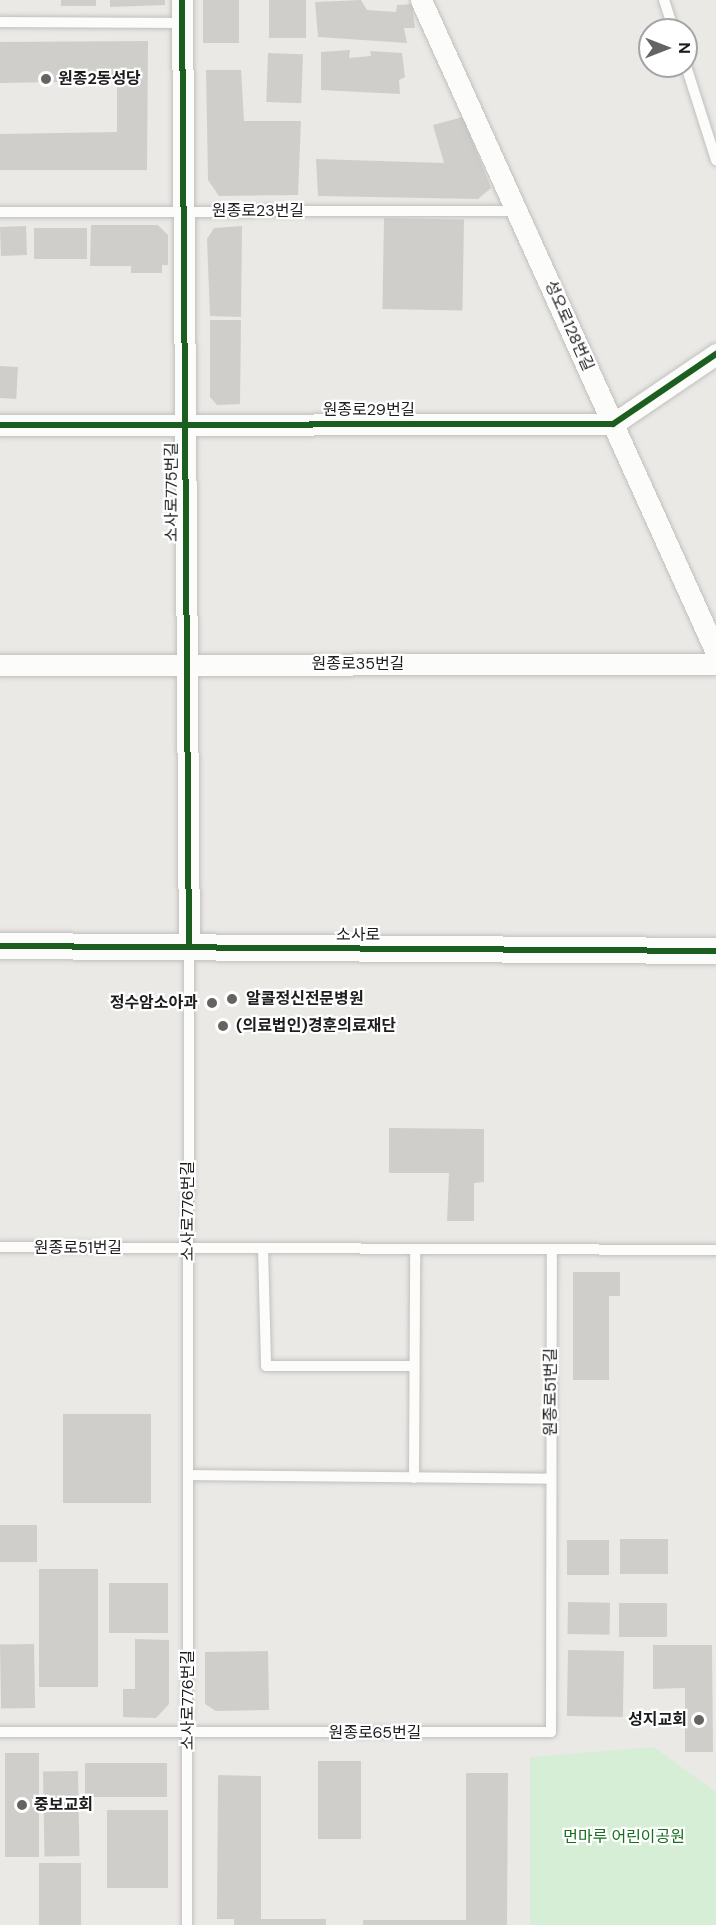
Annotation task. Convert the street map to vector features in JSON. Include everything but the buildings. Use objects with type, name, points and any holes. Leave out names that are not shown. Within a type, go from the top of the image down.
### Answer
[{"type":"street","name":"소사로775번길","points":[[182,0],[185,664],[189,947]]},
{"type":"street","name":"성오로128번길","points":[[421,0],[716,652]]},
{"type":"street","points":[[613,424],[716,354]]},
{"type":"street","name":"원종로29번길","points":[[0,424],[613,424]]},
{"type":"street","name":"원종로35번길","points":[[0,665],[716,664]]},
{"type":"street","name":"소사로","points":[[0,946],[716,951]]},
{"type":"lane","points":[[664,0],[670,18]]},
{"type":"lane","points":[[0,22],[181,23]]},
{"type":"lane","points":[[690,78],[716,160]]},
{"type":"lane","name":"원종로23번길","points":[[0,212],[517,211]]},
{"type":"lane","name":"소사로776번길","points":[[187,1925],[189,947]]},
{"type":"lane","name":"원종로51번길","points":[[0,1247],[716,1250]]},
{"type":"lane","points":[[263,1248],[266,1366],[414,1366]]},
{"type":"lane","points":[[414,1478],[415,1249]]},
{"type":"lane","name":"원종로51번길","points":[[550,1533],[552,1250]]},
{"type":"lane","points":[[188,1476],[550,1479]]},
{"type":"lane","name":"원종로65번길","points":[[0,1732],[188,1734],[551,1732],[550,1533]]},
{"type":"green space","name":"먼마루 어린이공원","points":[[654,1747],[716,1792],[716,1925],[530,1925],[530,1757]]},
{"type":"cycle path","points":[[182,0],[189,947]]},
{"type":"cycle path","points":[[0,425],[613,424],[716,354]]},
{"type":"cycle path","points":[[0,946],[716,951]]},
{"type":"place","name":"원종2동성당","points":[[46,79]]},
{"type":"place","name":"알콜정신전문병원","points":[[232,999]]},
{"type":"place","name":"정수암소아과","points":[[212,1003]]},
{"type":"place","name":"(의료법인)경훈의료재단","points":[[223,1026]]},
{"type":"place","name":"성지교회","points":[[699,1720]]},
{"type":"place","name":"중보교회","points":[[22,1805]]}]
